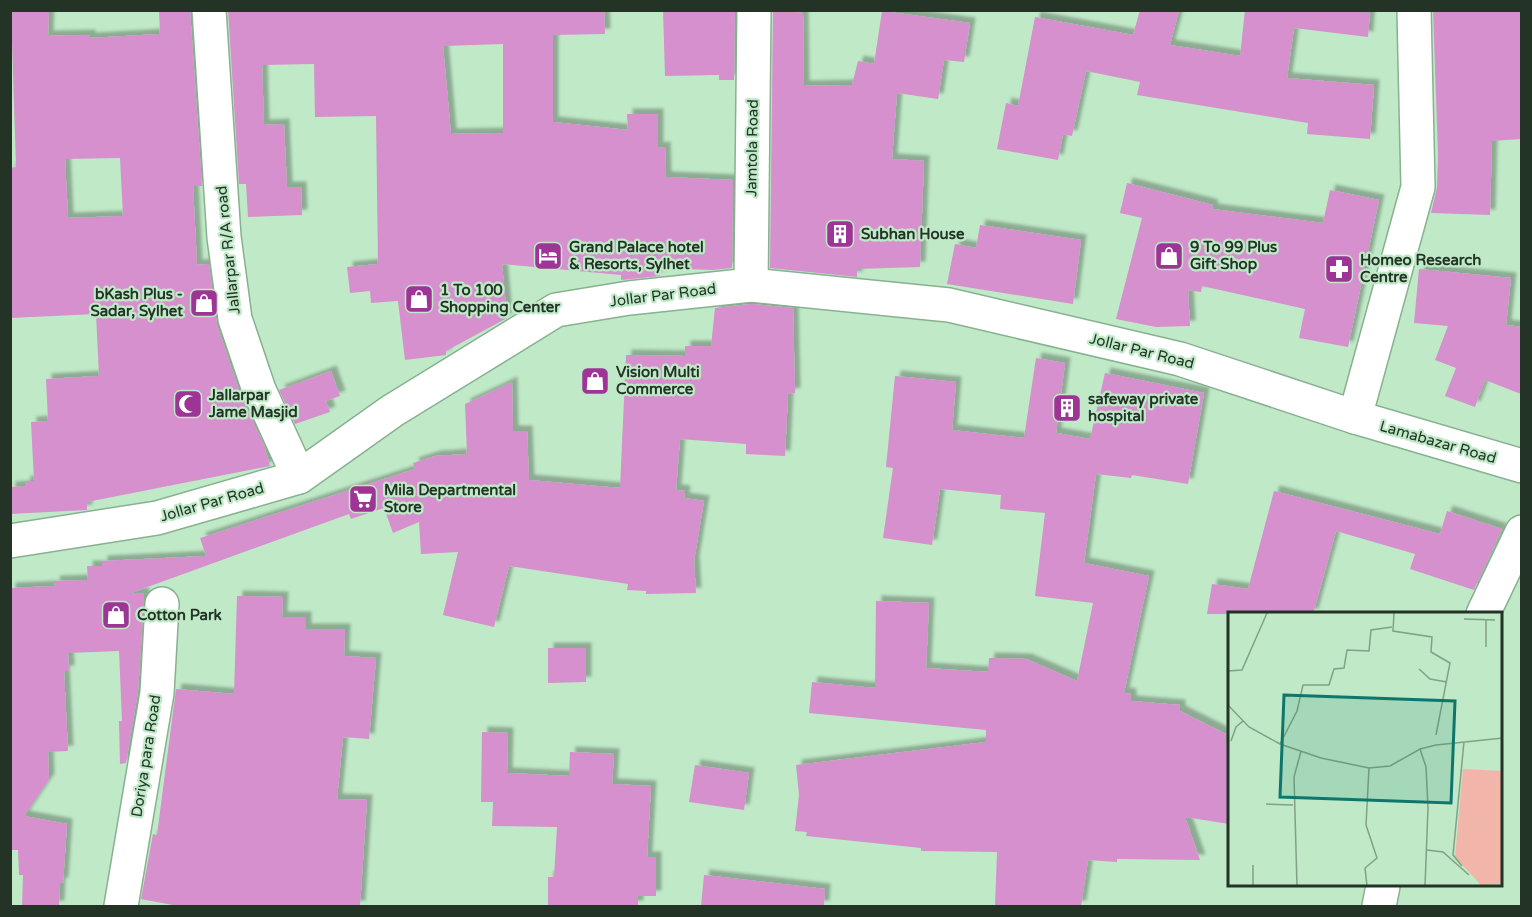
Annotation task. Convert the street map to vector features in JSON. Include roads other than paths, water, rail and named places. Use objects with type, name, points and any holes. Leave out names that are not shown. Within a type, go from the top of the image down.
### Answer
[{"type":"street","name":"Jallarpar R/A road","points":[[209,10],[224,237],[235,319],[260,390],[299,477]]},
{"type":"street","name":"Jamtola Road","points":[[751,285],[754,10]]},
{"type":"street","points":[[1355,417],[1418,187],[1414,10]]},
{"type":"street","name":"Jollar Par Road","points":[[10,541],[157,518],[299,477],[392,411],[556,310],[629,298],[751,285],[949,305],[1180,359],[1355,417]]},
{"type":"street","name":"Lamabazar Road","points":[[1355,417],[1521,466]]},
{"type":"street","points":[[1484,612],[1521,532]]},
{"type":"street","name":"Doriya para Road","points":[[121,906],[157,693],[162,604]]},
{"type":"street","points":[[1379,906],[1383,887]]},
{"type":"place","name":"Subhan House","points":[[840,234]]},
{"type":"place","name":"Grand Palace hotel & Resorts, Sylhet","points":[[548,256]]},
{"type":"place","name":"9 To 99 Plus Gift Shop","points":[[1169,256]]},
{"type":"place","name":"Homeo Research Centre","points":[[1339,269]]},
{"type":"place","name":"1 To 100 Shopping Center","points":[[419,299]]},
{"type":"place","name":"bKash Plus - Sadar, Sylhet","points":[[204,303]]},
{"type":"place","name":"Vision Multi Commerce","points":[[595,381]]},
{"type":"place","name":"Jallarpar Jame Masjid","points":[[188,404]]},
{"type":"place","name":"safeway private hospital","points":[[1067,408]]},
{"type":"place","name":"Mila Departmental Store","points":[[363,499]]},
{"type":"place","name":"Cotton Park","points":[[116,615]]}]
